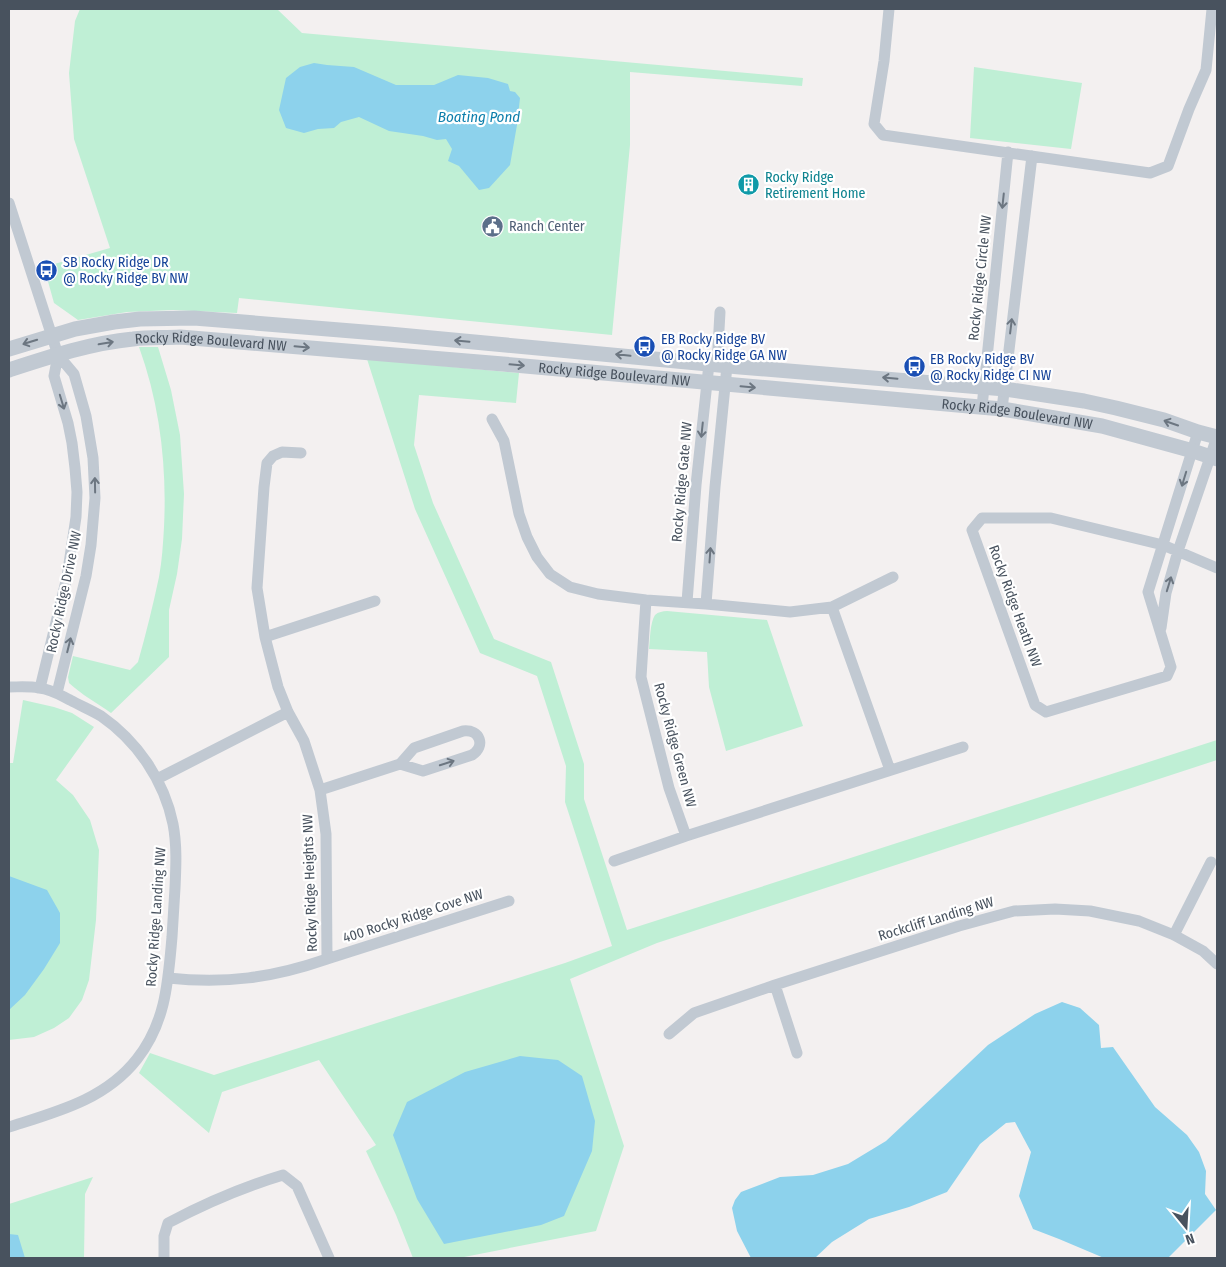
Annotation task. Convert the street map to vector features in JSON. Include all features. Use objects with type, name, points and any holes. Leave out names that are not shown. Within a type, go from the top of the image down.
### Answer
[{"type":"street","points":[[889,9],[884,61],[874,124],[883,135],[1150,173],[1168,166],[1206,70],[1212,9]]},
{"type":"street","name":"Rocky Ridge Circle NW","points":[[982,407],[1008,152]]},
{"type":"street","points":[[1002,409],[1032,156]]},
{"type":"street","name":"Rocky Ridge Drive NW","points":[[9,203],[58,355],[74,374],[86,416],[93,458],[95,485],[92,545],[57,693]]},
{"type":"street","points":[[706,604],[725,384],[718,365],[720,312]]},
{"type":"street","name":"Rocky Ridge Boulevard NW","points":[[9,349],[75,329],[114,322],[140,319],[194,318],[718,365],[1005,388],[1116,408],[1164,420],[1217,437]]},
{"type":"street","name":"Rocky Ridge Boulevard NW","points":[[9,370],[102,344],[134,339],[180,337],[483,362],[1002,409],[1102,426],[1214,458]]},
{"type":"street","name":"Rocky Ridge Drive NW","points":[[40,688],[67,577],[76,517],[77,492],[72,443],[54,376],[58,355]]},
{"type":"street","name":"Rocky Ridge Gate NW","points":[[687,602],[696,485],[707,383],[718,365]]},
{"type":"street","points":[[492,419],[504,441],[519,514],[527,537],[550,574],[570,587],[598,594],[646,600],[790,612],[832,607],[893,577]]},
{"type":"street","name":"Rocky Ridge Heath NW","points":[[1178,551],[1164,545],[1051,518],[982,518],[972,530],[1035,705],[1046,712],[1168,676],[1171,667],[1148,592],[1164,545],[1198,432]]},
{"type":"street","name":"Rocky Ridge Heath NW","points":[[1160,632],[1166,593],[1178,551],[1214,458],[1217,437]]},
{"type":"street","name":"Rocky Ridge Heights NW","points":[[168,978],[206,981],[244,980],[286,972],[327,959],[326,834],[320,790],[304,741],[288,712],[278,686],[265,637],[258,588],[264,486],[268,463],[273,456],[282,452],[301,453]]},
{"type":"street","points":[[76,517],[94,519]]},
{"type":"street","points":[[1178,551],[1217,568]]},
{"type":"street","name":"Rocky Ridge Green NW","points":[[646,600],[641,677],[670,788],[686,836]]},
{"type":"street","points":[[265,637],[376,601]]},
{"type":"street","points":[[832,607],[890,770]]},
{"type":"street","name":"Rocky Ridge Landing NW","points":[[9,686],[40,688],[57,693],[100,716],[114,726],[138,750],[157,779],[169,808],[176,856],[173,927],[163,1007],[152,1034],[137,1059],[122,1075],[93,1097],[68,1108],[9,1127]]},
{"type":"street","points":[[157,779],[288,712]]},
{"type":"street","points":[[320,790],[400,764],[414,748],[463,731],[472,732],[478,737],[480,745],[478,750],[472,755],[423,771],[400,764]]},
{"type":"street","points":[[614,861],[963,747]]},
{"type":"street","points":[[1174,935],[1212,862]]},
{"type":"street","name":"400 Rocky Ridge Cove NW","points":[[327,959],[508,901]]},
{"type":"street","name":"Rockcliff Landing NW","points":[[669,1034],[694,1013],[959,926],[1014,911],[1055,909],[1090,911],[1138,921],[1174,935],[1203,952],[1217,964]]},
{"type":"street","points":[[775,985],[797,1053]]},
{"type":"street","points":[[164,1258],[164,1236],[168,1223],[253,1184],[283,1175],[296,1186],[329,1258]]},
{"type":"green space","points":[[80,9],[277,9],[302,33],[803,78],[802,86],[630,72],[630,145],[612,335],[239,298],[237,313],[173,310],[127,312],[78,320],[54,303],[44,267],[110,248],[74,139],[69,73],[75,21]]},
{"type":"green space","points":[[974,67],[1082,83],[1071,149],[970,138]]},
{"type":"green space","points":[[139,347],[158,347],[171,390],[180,435],[184,494],[182,539],[169,610],[169,657],[111,713],[69,683],[68,677],[73,656],[130,670],[138,662],[159,577],[162,559],[165,504],[163,459],[157,413]]},
{"type":"green space","points":[[367,359],[519,373],[516,403],[419,395],[414,445],[433,503],[494,639],[551,662],[584,764],[584,799],[627,930],[1217,740],[1217,760],[657,943],[570,979],[624,1146],[596,1231],[459,1258],[413,1258],[396,1215],[366,1151],[376,1145],[319,1060],[222,1092],[209,1133],[139,1073],[150,1053],[214,1075],[565,963],[612,946],[565,802],[566,766],[537,676],[480,653],[415,509]]},
{"type":"green space","points":[[662,611],[767,620],[803,726],[726,751],[709,687],[707,652],[649,649],[653,618]]},
{"type":"green space","points":[[23,700],[72,713],[94,727],[56,780],[73,795],[90,820],[99,850],[96,920],[89,980],[82,1000],[69,1018],[54,1028],[34,1037],[9,1040],[9,763],[13,763]]},
{"type":"green space","points":[[93,1177],[85,1194],[84,1258],[9,1258],[9,1204]]},
{"type":"water","name":"Boating Pond","points":[[314,63],[354,67],[396,85],[434,85],[458,75],[488,78],[508,84],[510,91],[515,92],[520,98],[510,165],[489,188],[479,190],[459,166],[448,161],[452,149],[446,139],[437,140],[389,131],[359,117],[341,122],[334,128],[318,129],[304,133],[286,128],[279,110],[286,78],[300,67]]},
{"type":"water","points":[[9,876],[47,890],[60,913],[60,943],[25,995],[9,1010]]},
{"type":"water","points":[[1062,1002],[1080,1008],[1099,1025],[1101,1048],[1113,1047],[1155,1107],[1187,1135],[1199,1152],[1206,1171],[1205,1194],[1216,1210],[1168,1258],[1104,1258],[1033,1229],[1019,1196],[1031,1152],[1015,1122],[1006,1123],[980,1144],[947,1192],[909,1207],[869,1219],[832,1242],[815,1258],[751,1258],[737,1231],[732,1208],[741,1192],[780,1177],[813,1175],[848,1164],[886,1141],[988,1045],[1035,1014]]},
{"type":"water","points":[[520,1056],[558,1060],[582,1076],[595,1121],[592,1151],[564,1216],[541,1225],[444,1244],[417,1199],[393,1135],[407,1102],[465,1072]]},
{"type":"water","points":[[9,1234],[18,1235],[25,1258],[9,1258]]},
{"type":"place","name":"Rocky Ridge Retirement Home","points":[[749,185]]},
{"type":"place","name":"Ranch Center","points":[[493,226]]},
{"type":"place","name":"SB Rocky Ridge DR @ Rocky Ridge BV NW","points":[[47,270]]},
{"type":"place","name":"EB Rocky Ridge BV @ Rocky Ridge GA NW","points":[[645,347]]},
{"type":"place","name":"EB Rocky Ridge BV @ Rocky Ridge CI NW","points":[[914,367]]}]
